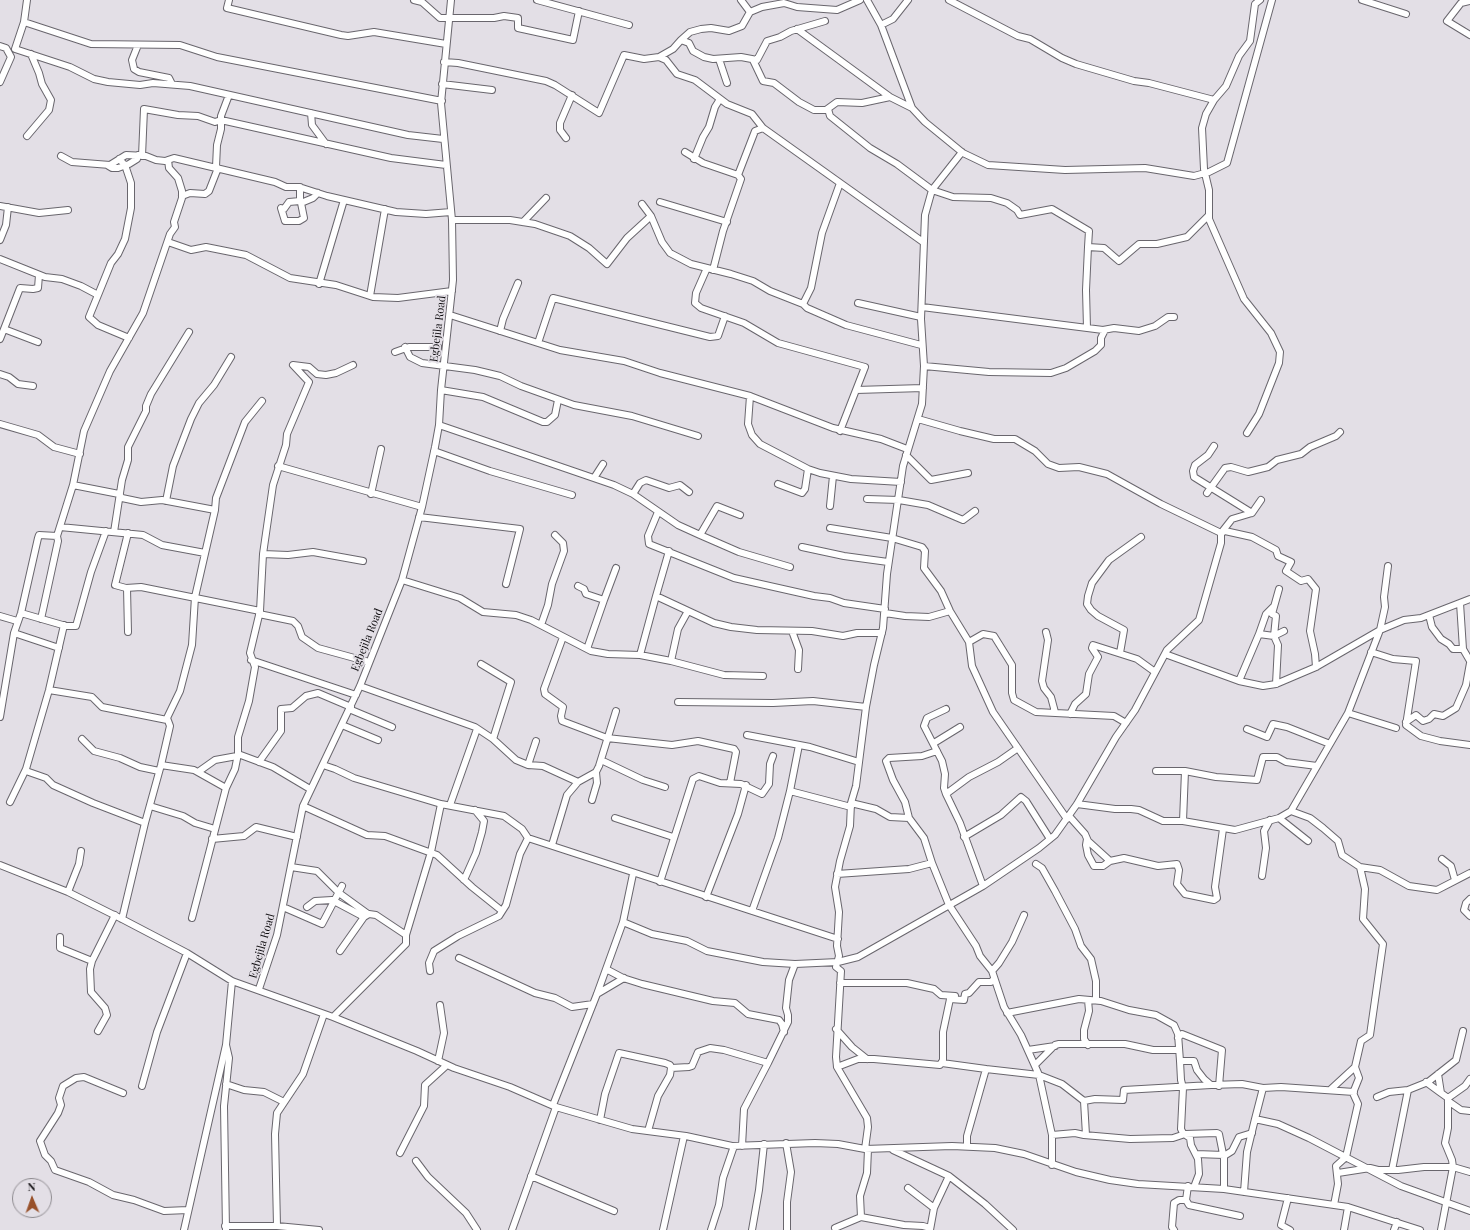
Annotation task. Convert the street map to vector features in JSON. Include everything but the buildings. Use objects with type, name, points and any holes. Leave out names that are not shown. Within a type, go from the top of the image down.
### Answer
[{"type":"street","points":[[0,82],[10,62],[12,50],[24,22],[27,0]]},
{"type":"street","points":[[229,0],[227,8],[340,35],[348,36],[374,32],[446,44]]},
{"type":"street","points":[[414,0],[422,2],[440,18],[494,18],[504,16],[518,18],[518,28],[573,40],[579,11]]},
{"type":"street","name":"Egbejila Road","points":[[0,865],[68,892],[187,953],[232,981],[259,990],[273,947],[283,907],[303,806],[360,686],[402,580],[422,507],[434,451],[439,425],[441,390],[452,291],[452,220],[443,139],[442,101],[442,84],[451,0]]},
{"type":"street","points":[[537,0],[630,25]]},
{"type":"street","points":[[741,0],[750,12]]},
{"type":"street","points":[[444,62],[458,63],[546,81],[572,95],[599,113],[624,55],[644,59],[659,57],[673,49],[690,32],[711,28],[729,31],[742,26],[750,12],[762,7],[784,3],[797,7],[837,10],[860,0]]},
{"type":"street","points":[[867,0],[881,25],[912,108]]},
{"type":"street","points":[[881,25],[892,20],[908,0]]},
{"type":"street","points":[[949,0],[1018,36],[1030,39],[1062,58],[1076,64],[1134,81],[1149,83],[1214,100]]},
{"type":"street","points":[[1247,433],[1262,407],[1279,364],[1280,352],[1271,333],[1244,299],[1217,240],[1208,216],[1209,190],[1205,174],[1202,128],[1206,114],[1214,100],[1226,86],[1239,56],[1250,41],[1255,4],[1260,0]]},
{"type":"street","points":[[797,29],[890,97],[912,108],[925,122],[962,152],[988,165],[1065,170],[1145,168],[1194,176],[1205,174],[1227,162],[1272,0]]},
{"type":"street","points":[[1362,0],[1406,14]]},
{"type":"street","points":[[1470,1],[1461,3],[1447,22],[1470,35]]},
{"type":"street","points":[[681,40],[689,42],[693,50],[704,56],[719,59],[741,57],[757,60],[767,41],[797,29],[825,21]]},
{"type":"street","points":[[24,22],[91,44],[180,45],[217,57],[442,101]]},
{"type":"street","points":[[133,84],[136,70],[132,60],[138,45]]},
{"type":"street","points":[[0,46],[31,54],[70,67],[94,79],[118,84],[172,84],[229,95],[408,135],[443,139]]},
{"type":"street","points":[[27,136],[49,110],[51,100],[42,84],[31,54]]},
{"type":"street","points":[[659,57],[666,60],[677,74],[700,83],[720,99],[752,114],[763,128],[923,242]]},
{"type":"street","points":[[719,59],[727,83]]},
{"type":"street","points":[[754,60],[763,81],[774,84],[799,102],[814,110],[828,109],[837,102],[862,103],[890,97]]},
{"type":"street","points":[[136,70],[152,76],[169,78],[172,84]]},
{"type":"street","points":[[152,76],[152,83]]},
{"type":"street","points":[[442,84],[492,90]]},
{"type":"street","points":[[182,196],[190,192],[205,194],[209,191],[217,168],[217,145],[221,128],[221,120],[229,95]]},
{"type":"street","points":[[566,138],[560,130],[560,123],[572,95]]},
{"type":"street","points":[[694,158],[709,127],[715,107],[720,99]]},
{"type":"street","points":[[107,165],[112,168],[126,165],[140,156],[144,109],[178,115],[198,116],[214,122],[221,120],[391,158],[446,165]]},
{"type":"street","points":[[828,109],[830,116],[870,148],[897,164],[932,190],[952,197],[991,198],[1007,203],[1017,210],[1020,215],[1052,209],[1089,231],[1086,290],[1087,328]]},
{"type":"street","points":[[311,113],[312,125],[326,144]]},
{"type":"street","points":[[738,175],[755,131],[763,128]]},
{"type":"street","points":[[685,152],[712,167],[738,175],[741,179],[710,269],[696,293],[695,303],[700,308],[744,323],[778,343],[865,367],[840,431]]},
{"type":"street","points":[[861,1217],[860,1196],[867,1173],[867,1118],[837,1067],[836,1029],[840,971],[836,967],[838,962],[837,938],[839,912],[835,887],[850,826],[851,805],[856,786],[866,707],[882,634],[888,562],[901,482],[907,452],[922,404],[924,366],[921,345],[921,318],[925,215],[932,190],[962,152]]},
{"type":"street","points":[[61,156],[72,162],[107,165],[114,163],[126,155],[140,156],[156,160],[168,160],[174,158],[192,164],[217,168],[275,182],[286,187],[300,187],[318,194],[385,209],[414,214],[451,212]]},
{"type":"street","points":[[119,159],[126,165],[132,193],[125,239],[118,254],[111,263],[89,317],[98,325],[129,338]]},
{"type":"street","points":[[41,619],[58,541],[57,536],[72,485],[84,432],[110,371],[143,314],[168,242],[175,227],[174,222],[182,196],[181,186],[178,178],[169,168],[168,160]]},
{"type":"street","points":[[803,304],[811,288],[822,233],[840,183]]},
{"type":"street","points":[[300,187],[300,201],[289,202],[284,209],[282,208],[285,221],[299,221],[304,218],[301,203],[318,194]]},
{"type":"street","points":[[523,222],[546,198]]},
{"type":"street","points":[[319,284],[344,200]]},
{"type":"street","points":[[660,202],[727,222]]},
{"type":"street","points":[[642,204],[651,216],[662,242],[670,253],[691,264],[753,281],[770,291],[803,304],[807,308],[846,325],[921,345]]},
{"type":"street","points":[[0,206],[39,212],[68,210]]},
{"type":"street","points":[[0,240],[6,225],[8,207]]},
{"type":"street","points":[[370,296],[385,209]]},
{"type":"street","points":[[452,220],[486,219],[523,222],[570,236],[589,248],[607,264],[627,238],[651,216]]},
{"type":"street","points":[[1088,247],[1104,248],[1119,261],[1139,244],[1157,244],[1187,237],[1208,216]]},
{"type":"street","points":[[168,242],[191,250],[206,247],[246,255],[290,278],[319,284],[336,285],[370,296],[398,298],[452,291]]},
{"type":"street","points":[[0,259],[39,275],[62,279],[98,295]]},
{"type":"street","points":[[38,342],[2,334],[20,288],[38,288],[39,275]]},
{"type":"street","points":[[500,331],[502,319],[518,283]]},
{"type":"street","points":[[538,343],[553,298],[710,337],[718,336],[724,316]]},
{"type":"street","points":[[858,303],[921,318]]},
{"type":"street","points":[[922,307],[1105,330],[1114,328],[1139,331],[1155,326],[1168,318],[1174,317]]},
{"type":"street","points":[[450,315],[560,350],[624,361],[674,377],[750,396],[840,431],[881,439],[907,452],[931,480],[968,473]]},
{"type":"street","points":[[924,366],[990,372],[1051,373],[1066,368],[1095,352],[1100,345],[1101,338],[1105,330]]},
{"type":"street","points":[[114,532],[119,494],[128,460],[128,447],[146,411],[146,406],[151,394],[188,332]]},
{"type":"street","points":[[405,347],[412,359],[425,364],[444,365],[500,376],[521,386],[574,405],[632,416],[698,436]]},
{"type":"street","points":[[395,352],[405,347],[438,347]]},
{"type":"street","points":[[166,501],[173,466],[191,419],[199,404],[214,386],[231,357]]},
{"type":"street","points":[[192,918],[226,788],[235,769],[238,755],[238,737],[249,701],[255,667],[251,660],[250,653],[260,612],[263,554],[273,484],[286,445],[287,434],[309,382],[293,365],[309,367],[317,374],[326,375],[336,373],[353,365]]},
{"type":"street","points":[[0,374],[9,377],[18,384],[33,386]]},
{"type":"street","points":[[856,390],[923,388]]},
{"type":"street","points":[[441,390],[483,397],[543,422],[547,422],[555,415],[558,400]]},
{"type":"street","points":[[750,396],[748,424],[752,435],[760,444],[808,469],[833,476],[851,479],[901,482]]},
{"type":"street","points":[[167,720],[180,691],[192,645],[195,597],[215,510],[216,498],[245,422],[262,401]]},
{"type":"street","points":[[918,418],[960,432],[994,439],[1014,439],[1035,451],[1048,464],[1059,468],[1079,467],[1111,476],[1161,504],[1221,533],[1225,531],[1252,537],[1276,550],[1278,556],[1291,562],[1286,571],[1301,581],[1308,579],[1316,589],[1310,631],[1316,667]]},
{"type":"street","points":[[0,424],[38,435],[54,446],[80,454]]},
{"type":"street","points":[[439,425],[554,463],[585,476],[594,478],[633,494],[678,525],[700,535],[739,552],[790,567]]},
{"type":"street","points":[[1209,490],[1225,468],[1231,467],[1248,472],[1268,467],[1277,460],[1301,454],[1310,447],[1336,436],[1340,432]]},
{"type":"street","points":[[1214,446],[1208,454],[1198,462],[1192,473],[1194,477],[1209,490],[1252,513]]},
{"type":"street","points":[[371,494],[381,449]]},
{"type":"street","points":[[434,451],[490,472],[572,495]]},
{"type":"street","points":[[594,478],[602,464]]},
{"type":"street","points":[[278,466],[371,494],[422,507]]},
{"type":"street","points":[[778,484],[802,493],[805,489],[808,469]]},
{"type":"street","points":[[830,506],[833,476]]},
{"type":"street","points":[[633,494],[640,483],[646,480],[669,488],[680,485],[689,492]]},
{"type":"street","points":[[72,485],[119,494],[122,498],[140,502],[156,500],[166,501],[215,510]]},
{"type":"street","points":[[868,499],[898,500],[928,505],[963,520],[975,511]]},
{"type":"street","points":[[623,922],[652,934],[687,942],[707,951],[763,962],[795,964],[838,962],[858,957],[983,886],[1050,839],[1068,817],[1077,804],[1096,768],[1140,701],[1165,654],[1199,620],[1221,543],[1221,533],[1232,519],[1252,513],[1261,500]]},
{"type":"street","points":[[700,535],[717,506],[740,515]]},
{"type":"street","points":[[658,512],[648,541],[649,544],[734,578],[906,616],[929,617],[950,611]]},
{"type":"street","points":[[419,517],[520,529],[506,584]]},
{"type":"street","points":[[60,527],[143,535],[162,545],[205,553]]},
{"type":"street","points":[[830,528],[892,538],[922,547],[925,552],[924,568],[941,591],[950,611],[969,642],[972,666],[993,712],[1068,817],[1110,862]]},
{"type":"street","points":[[21,612],[64,626],[76,626],[91,572],[106,531]]},
{"type":"street","points":[[128,533],[115,585],[127,588],[141,587],[195,597],[293,621],[298,626],[302,637],[318,648],[369,662]]},
{"type":"street","points":[[0,717],[3,687],[14,633],[21,612],[40,535],[57,536]]},
{"type":"street","points":[[541,625],[548,605],[552,584],[564,551],[563,543],[555,535]]},
{"type":"street","points":[[1120,652],[1124,630],[1098,616],[1091,610],[1087,604],[1088,596],[1092,582],[1109,560],[1142,537]]},
{"type":"street","points":[[802,547],[844,556],[888,562]]},
{"type":"street","points":[[263,554],[288,555],[313,552],[363,561]]},
{"type":"street","points":[[640,656],[669,552]]},
{"type":"street","points":[[1077,804],[1115,809],[1131,808],[1163,821],[1183,821],[1222,829],[1235,830],[1279,818],[1291,811],[1348,713],[1380,630],[1386,607],[1384,597],[1388,566]]},
{"type":"street","points":[[587,649],[616,568]]},
{"type":"street","points":[[402,580],[460,598],[483,612],[516,616],[541,625],[587,649],[601,654],[640,656],[671,661],[724,675],[763,676]]},
{"type":"street","points":[[578,586],[584,589],[584,593],[604,600]]},
{"type":"street","points":[[127,588],[128,632]]},
{"type":"street","points":[[1276,684],[1278,645],[1274,636],[1276,616],[1272,614],[1279,589]]},
{"type":"street","points":[[656,596],[714,623],[746,630],[812,631],[844,636],[857,633],[882,634]]},
{"type":"street","points":[[1165,654],[1239,681],[1263,686],[1276,684],[1316,667],[1380,630],[1404,620],[1421,618],[1470,599]]},
{"type":"street","points":[[1406,722],[1416,715],[1423,721],[1429,719],[1434,714],[1444,716],[1456,708],[1466,685],[1470,662],[1463,649],[1460,603]]},
{"type":"street","points":[[1239,681],[1266,614],[1273,607]]},
{"type":"street","points":[[671,661],[678,629],[688,611]]},
{"type":"street","points":[[1429,615],[1432,627],[1441,639],[1449,644],[1453,649],[1463,649]]},
{"type":"street","points":[[0,616],[17,621]]},
{"type":"street","points":[[10,802],[26,771],[49,690],[64,626]]},
{"type":"street","points":[[792,631],[799,650],[798,669]]},
{"type":"street","points":[[1259,634],[1274,636],[1284,631]]},
{"type":"street","points":[[1046,632],[1048,640],[1046,665],[1042,675],[1042,682],[1051,698],[1055,712]]},
{"type":"street","points":[[14,633],[59,648]]},
{"type":"street","points":[[969,642],[983,634],[994,636],[1012,665],[1012,693],[1014,700],[1036,712],[1114,716],[1126,723]]},
{"type":"street","points":[[563,637],[544,692],[562,704],[562,721],[607,738],[672,745],[698,741],[734,749],[736,752],[730,783]]},
{"type":"street","points":[[1070,714],[1075,704],[1086,694],[1089,674],[1098,657],[1092,648],[1092,645],[1120,652],[1137,659],[1155,672]]},
{"type":"street","points":[[1371,652],[1393,659],[1416,661],[1406,725],[1421,736],[1440,741],[1470,745]]},
{"type":"street","points":[[251,660],[356,695]]},
{"type":"street","points":[[481,664],[511,682],[493,739]]},
{"type":"street","points":[[360,686],[477,729],[493,739],[516,760],[528,765],[543,766],[578,782]]},
{"type":"street","points":[[49,690],[92,697],[102,707],[167,720]]},
{"type":"street","points":[[259,762],[281,731],[281,709],[292,708],[306,696],[318,693],[392,727]]},
{"type":"street","points":[[678,702],[766,703],[813,701],[866,707]]},
{"type":"street","points":[[946,709],[926,718],[924,721],[924,726],[934,743],[944,768],[944,788],[960,823],[983,886]]},
{"type":"street","points":[[592,800],[596,783],[596,772],[616,711]]},
{"type":"street","points":[[1348,713],[1396,728]]},
{"type":"street","points":[[122,919],[170,726],[167,720]]},
{"type":"street","points":[[1247,729],[1267,738],[1273,724],[1287,727],[1330,744]]},
{"type":"street","points":[[342,725],[378,740]]},
{"type":"street","points":[[934,743],[960,727]]},
{"type":"street","points":[[450,805],[477,729]]},
{"type":"street","points":[[747,735],[799,745],[859,762]]},
{"type":"street","points":[[82,739],[94,751],[120,758],[140,767],[194,770],[226,788]]},
{"type":"street","points":[[528,765],[536,741]]},
{"type":"street","points":[[752,911],[778,838],[790,791],[799,745]]},
{"type":"street","points":[[946,794],[969,777],[1018,748]]},
{"type":"street","points":[[937,751],[922,756],[889,758],[886,761],[893,780],[905,802],[909,818],[924,838],[932,863],[949,905],[976,946],[980,956],[992,971],[1007,1012],[1035,1065],[1039,1075],[1052,1135],[1052,1165]]},
{"type":"street","points":[[198,772],[215,760],[238,755],[273,767],[310,789]]},
{"type":"street","points":[[660,882],[692,779],[699,776],[720,783],[746,785],[754,789],[758,794],[765,792],[771,778],[770,764],[773,756]]},
{"type":"street","points":[[1156,771],[1185,771],[1216,777],[1257,780],[1263,757],[1277,757],[1286,762],[1316,766]]},
{"type":"street","points":[[601,760],[643,780],[665,787]]},
{"type":"street","points":[[323,766],[335,768],[354,778],[441,804],[476,810],[509,819],[522,829],[528,838],[634,874],[837,938]]},
{"type":"street","points":[[26,771],[46,778],[53,785],[93,803],[145,822]]},
{"type":"street","points":[[1183,821],[1185,771]]},
{"type":"street","points":[[552,845],[564,802],[578,782],[596,772]]},
{"type":"street","points":[[706,897],[738,814],[746,785]]},
{"type":"street","points":[[790,791],[876,810],[890,817],[909,818]]},
{"type":"street","points":[[964,837],[1001,815],[1020,796],[1023,797],[1050,839]]},
{"type":"street","points":[[333,1017],[406,944],[406,935],[431,852],[441,804]]},
{"type":"street","points":[[150,806],[183,816],[194,823],[215,829]]},
{"type":"street","points":[[303,806],[366,835],[384,836],[437,855],[464,880],[502,911]]},
{"type":"street","points":[[464,880],[476,853],[484,821],[476,810]]},
{"type":"street","points":[[1291,811],[1310,818],[1323,828],[1338,841],[1342,855],[1360,867],[1380,870],[1409,886],[1438,890],[1470,873]]},
{"type":"street","points":[[615,818],[673,837]]},
{"type":"street","points":[[1279,818],[1308,841]]},
{"type":"street","points":[[1262,876],[1266,848],[1264,831],[1270,820]]},
{"type":"street","points":[[212,838],[244,836],[256,827],[297,837]]},
{"type":"street","points":[[1087,839],[1086,845],[1088,855],[1094,866],[1103,866],[1110,862],[1124,858],[1158,866],[1177,864],[1180,870],[1177,884],[1184,894],[1214,900],[1217,898],[1215,886],[1222,829]]},
{"type":"street","points":[[430,971],[429,963],[434,951],[458,936],[499,916],[506,905],[520,854],[528,838]]},
{"type":"street","points":[[68,892],[79,864],[81,851]]},
{"type":"street","points":[[1442,859],[1451,866],[1455,880]]},
{"type":"street","points":[[837,874],[908,869],[932,863]]},
{"type":"street","points":[[1036,864],[1042,868],[1075,930],[1081,946],[1091,959],[1096,981],[1096,1000]]},
{"type":"street","points":[[291,867],[317,871],[338,893],[366,916]]},
{"type":"street","points":[[1336,1166],[1346,1157],[1358,1104],[1354,1092],[1359,1078],[1355,1067],[1361,1041],[1370,1035],[1383,944],[1363,919],[1365,889],[1360,867]]},
{"type":"street","points":[[512,1230],[554,1106],[623,922],[634,874]]},
{"type":"street","points":[[283,907],[322,924],[342,886]]},
{"type":"street","points":[[1470,899],[1466,903],[1464,910],[1470,916]]},
{"type":"street","points":[[307,907],[315,901],[334,901],[366,916],[376,915],[406,935]]},
{"type":"street","points":[[98,1031],[107,1015],[105,1008],[92,992],[90,969],[92,961],[115,915]]},
{"type":"street","points":[[992,971],[999,963],[1012,942],[1024,915]]},
{"type":"street","points":[[340,951],[366,916]]},
{"type":"street","points":[[60,937],[60,948],[92,961]]},
{"type":"street","points":[[142,1086],[160,1025],[187,953]]},
{"type":"street","points":[[459,958],[535,993],[555,998],[572,1007],[593,1004]]},
{"type":"street","points":[[742,1146],[744,1109],[784,1032],[788,1015],[786,1008],[789,980],[795,964]]},
{"type":"street","points":[[606,969],[624,978],[713,1001],[735,1003],[748,1014],[779,1020],[782,1024],[784,1032]]},
{"type":"street","points":[[597,994],[624,978]]},
{"type":"street","points":[[942,1063],[943,1032],[950,999],[964,1000],[964,996],[979,982],[991,982],[994,979]]},
{"type":"street","points":[[184,1230],[226,1045],[232,981]]},
{"type":"street","points":[[840,983],[906,983],[934,989],[940,995],[964,996]]},
{"type":"street","points":[[259,990],[282,1000],[333,1017],[447,1065],[510,1087],[554,1106],[632,1129],[684,1136],[734,1146],[786,1143],[829,1143],[867,1149],[966,1146],[1009,1150],[1052,1165],[1110,1180],[1138,1184],[1224,1189],[1348,1207],[1420,1230]]},
{"type":"street","points":[[1007,1012],[1079,999],[1096,1000],[1129,1010],[1156,1015],[1174,1025],[1178,1038],[1183,1088],[1181,1129],[1190,1138],[1199,1168],[1186,1200]]},
{"type":"street","points":[[1088,1000],[1089,1011],[1084,1030],[1084,1039],[1088,1044]]},
{"type":"street","points":[[438,1061],[444,1033],[440,1004]]},
{"type":"street","points":[[277,1226],[275,1124],[277,1114],[303,1074],[324,1014]]},
{"type":"street","points":[[836,1029],[852,1047],[867,1059]]},
{"type":"street","points":[[1377,1097],[1388,1092],[1408,1090],[1426,1082],[1438,1074],[1456,1060],[1463,1031]]},
{"type":"street","points":[[1178,1038],[1182,1034],[1222,1050],[1219,1086]]},
{"type":"street","points":[[1028,1050],[1068,1044],[1125,1044],[1153,1050],[1179,1050]]},
{"type":"street","points":[[226,1045],[229,1058],[224,1106],[225,1228],[277,1226],[320,1230]]},
{"type":"street","points":[[1035,1065],[1055,1046]]},
{"type":"street","points":[[671,1068],[692,1066],[698,1052],[710,1048],[724,1050],[768,1063]]},
{"type":"street","points":[[600,1120],[605,1094],[619,1053],[665,1063],[670,1065],[671,1068]]},
{"type":"street","points":[[837,1067],[854,1060],[867,1059],[937,1066],[942,1063],[1039,1075],[1062,1084],[1084,1101],[1095,1099],[1124,1100],[1124,1090],[1170,1087],[1183,1088],[1211,1085],[1219,1086],[1242,1084],[1263,1088],[1281,1087],[1354,1092]]},
{"type":"street","points":[[1180,1062],[1194,1061],[1197,1070],[1211,1085]]},
{"type":"street","points":[[400,1154],[424,1106],[425,1085],[447,1065]]},
{"type":"street","points":[[1330,1090],[1355,1067]]},
{"type":"street","points":[[648,1131],[658,1096],[670,1075],[671,1068]]},
{"type":"street","points":[[966,1146],[967,1136],[986,1069]]},
{"type":"street","points":[[1438,1074],[1441,1093]]},
{"type":"street","points":[[123,1092],[84,1077],[76,1078],[68,1082],[60,1091],[59,1098],[61,1105],[58,1113],[40,1141],[42,1150],[51,1161],[55,1170],[89,1182],[113,1195],[134,1200],[164,1212],[188,1210]]},
{"type":"street","points":[[1448,1099],[1465,1086],[1470,1079]]},
{"type":"street","points":[[1426,1082],[1461,1110],[1470,1111]]},
{"type":"street","points":[[226,1084],[244,1090],[264,1092],[284,1102]]},
{"type":"street","points":[[1244,1192],[1247,1152],[1263,1088]]},
{"type":"street","points":[[1392,1170],[1408,1090]]},
{"type":"street","points":[[1441,1230],[1452,1167],[1452,1160],[1445,1143],[1448,1128],[1448,1099]]},
{"type":"street","points":[[1084,1101],[1086,1135]]},
{"type":"street","points":[[1255,1119],[1278,1124],[1370,1168],[1401,1186],[1447,1201],[1470,1211]]},
{"type":"street","points":[[1052,1135],[1075,1132],[1086,1135],[1130,1139],[1173,1138],[1185,1134],[1219,1134],[1224,1155],[1224,1189]]},
{"type":"street","points":[[1196,1154],[1224,1155],[1232,1152],[1239,1136],[1252,1133]]},
{"type":"street","points":[[663,1230],[684,1136]]},
{"type":"street","points":[[786,1143],[791,1172],[787,1202],[787,1230]]},
{"type":"street","points":[[752,1230],[759,1190],[764,1144]]},
{"type":"street","points":[[711,1230],[719,1205],[723,1178],[734,1146]]},
{"type":"street","points":[[892,1149],[949,1176],[985,1204],[1013,1230]]},
{"type":"street","points":[[1334,1205],[1338,1184],[1338,1172],[1336,1166],[1340,1153]]},
{"type":"street","points":[[416,1161],[428,1177],[466,1213],[477,1230]]},
{"type":"street","points":[[1338,1172],[1370,1168],[1378,1170],[1392,1170],[1452,1167],[1470,1172]]},
{"type":"street","points":[[531,1176],[614,1210]]},
{"type":"street","points":[[835,1228],[861,1217],[904,1226],[923,1226],[930,1229],[934,1208],[949,1176]]},
{"type":"street","points":[[908,1188],[934,1208]]},
{"type":"street","points":[[1288,1198],[1281,1225],[1290,1230]]},
{"type":"street","points":[[1174,1230],[1172,1227],[1174,1203],[1179,1200],[1186,1200]]},
{"type":"street","points":[[1186,1200],[1189,1205],[1240,1216]]},
{"type":"street","points":[[1344,1230],[1348,1207]]},
{"type":"street","points":[[1394,1230],[1397,1222]]}]
